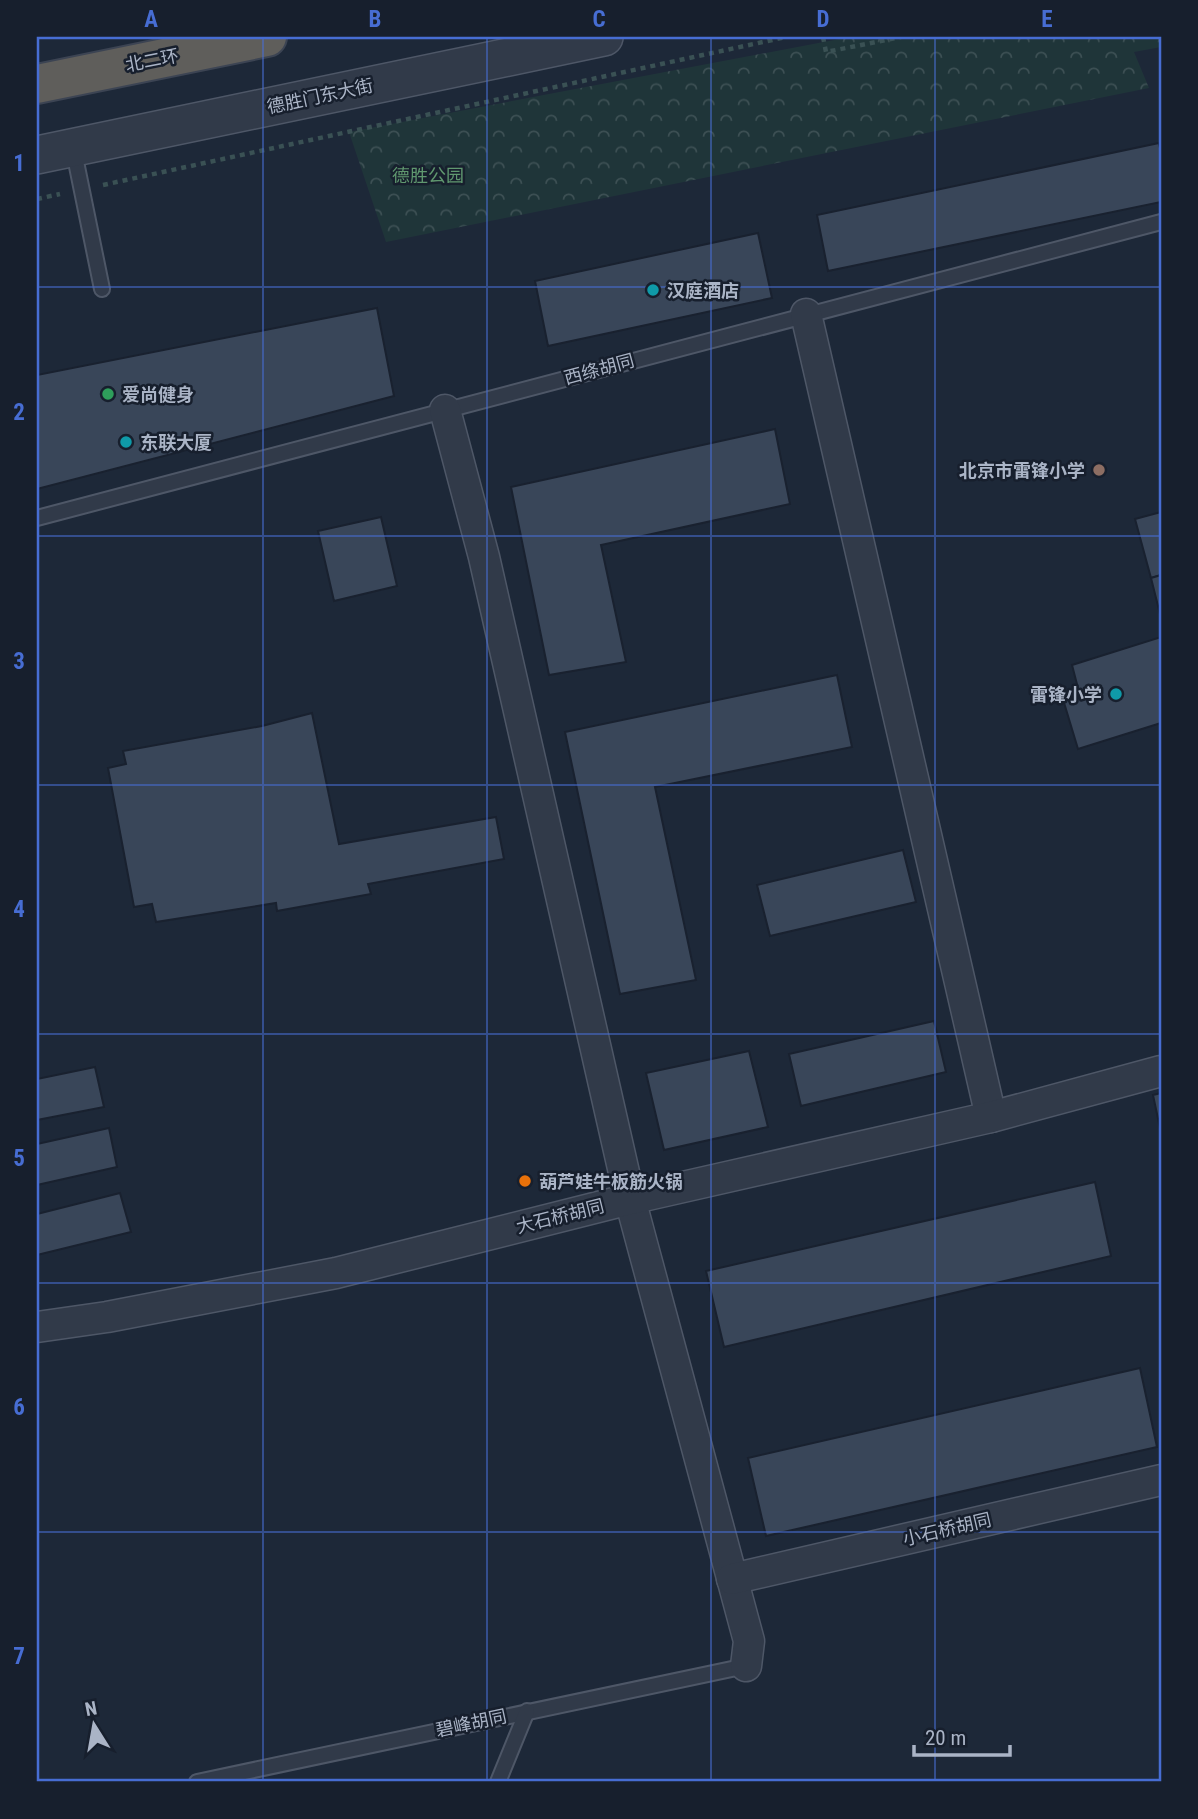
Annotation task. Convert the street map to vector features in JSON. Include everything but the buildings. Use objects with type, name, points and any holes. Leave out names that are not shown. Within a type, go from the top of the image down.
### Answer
[{"type":"highway","name":"北二环","points":[[37,83],[267,37]]},
{"type":"street","name":"德胜门东大街","points":[[37,155],[604,37]]},
{"type":"street","points":[[806,314],[991,1117]]},
{"type":"street","points":[[445,410],[487,570],[630,1199],[749,1641],[746,1666]]},
{"type":"street","name":"大石桥胡同","points":[[37,1327],[107,1317],[336,1273],[630,1199],[991,1117],[1161,1071]]},
{"type":"street","name":"小石桥胡同","points":[[732,1579],[1161,1480]]},
{"type":"lane","points":[[73,147],[102,289]]},
{"type":"lane","name":"西绦胡同","points":[[37,518],[1161,222]]},
{"type":"lane","name":"碧峰胡同","points":[[197,1782],[746,1666]]},
{"type":"lane","points":[[498,1782],[527,1711]]},
{"type":"path","points":[[37,199],[786,37]]},
{"type":"path","points":[[823,37],[826,52],[901,37]]},
{"type":"green space","name":"德胜公园","points":[[850,37],[1161,37],[1161,47],[1134,52],[1149,88],[386,242],[349,132]]},
{"type":"place","name":"汉庭酒店","points":[[653,290]]},
{"type":"place","name":"爱尚健身","points":[[108,394]]},
{"type":"place","name":"东联大厦","points":[[126,442]]},
{"type":"place","name":"北京市雷锋小学","points":[[1099,470]]},
{"type":"place","name":"雷锋小学","points":[[1116,694]]},
{"type":"place","name":"葫芦娃牛板筋火锅","points":[[525,1181]]}]
